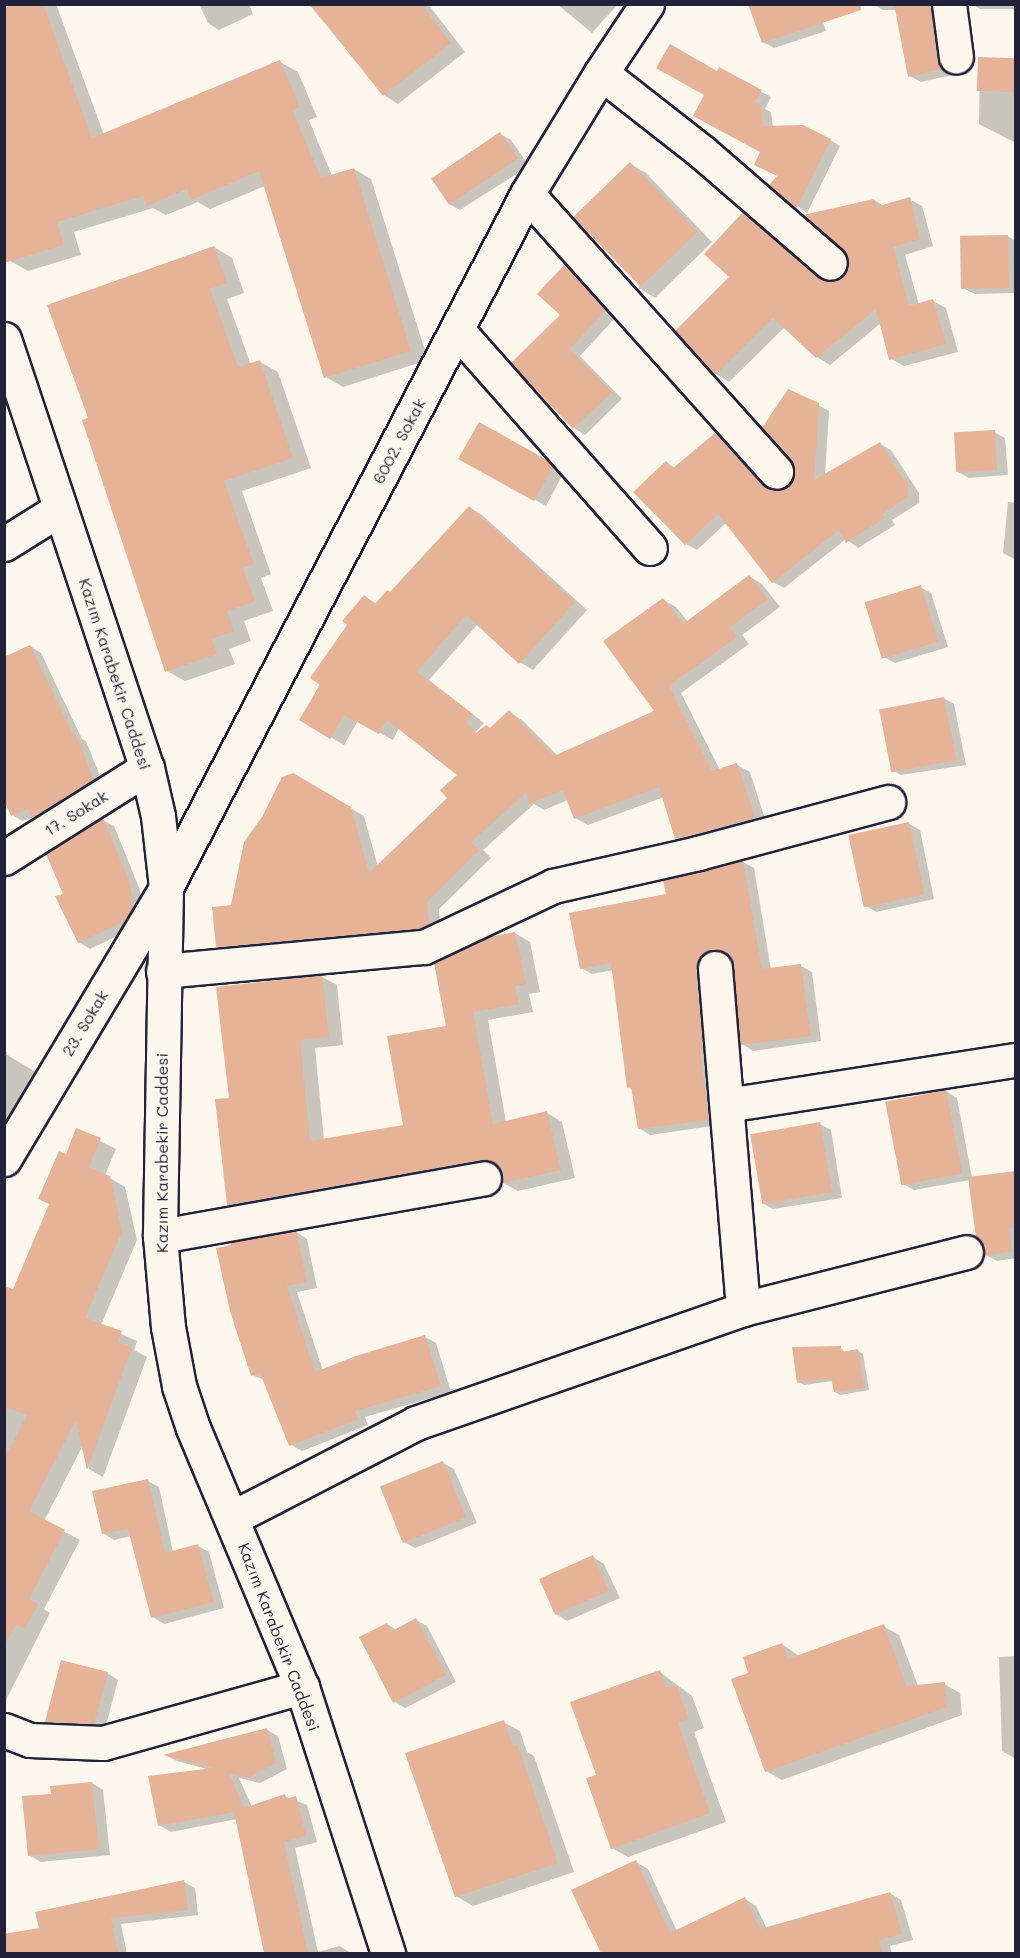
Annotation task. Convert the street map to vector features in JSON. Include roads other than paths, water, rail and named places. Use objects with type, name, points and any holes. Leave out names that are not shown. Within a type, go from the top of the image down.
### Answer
[{"type":"street","name":"6002. Sokak","points":[[166,887],[527,194],[601,73],[647,4]]},
{"type":"street","points":[[949,4],[956,57]]},
{"type":"street","points":[[601,73],[702,152],[830,263]]},
{"type":"street","points":[[527,194],[776,472]]},
{"type":"street","points":[[457,330],[650,548]]},
{"type":"street","name":"Kazım Karabekir Caddesi","points":[[7,357],[147,768],[158,816],[166,887],[160,1236],[168,1327],[180,1386],[193,1428],[302,1687],[388,1953]]},
{"type":"street","points":[[4,544],[60,509]]},
{"type":"street","name":"17. Sokak","points":[[4,858],[147,768]]},
{"type":"street","points":[[163,971],[424,947],[553,886],[698,853],[888,802]]},
{"type":"street","name":"23. Sokak","points":[[4,1159],[166,887]]},
{"type":"street","points":[[715,968],[743,1309]]},
{"type":"street","points":[[727,1105],[1016,1060]]},
{"type":"street","points":[[160,1236],[484,1178]]},
{"type":"street","points":[[232,1518],[416,1423],[743,1309],[966,1252]]},
{"type":"street","points":[[4,1730],[30,1740],[103,1743],[302,1687]]}]
